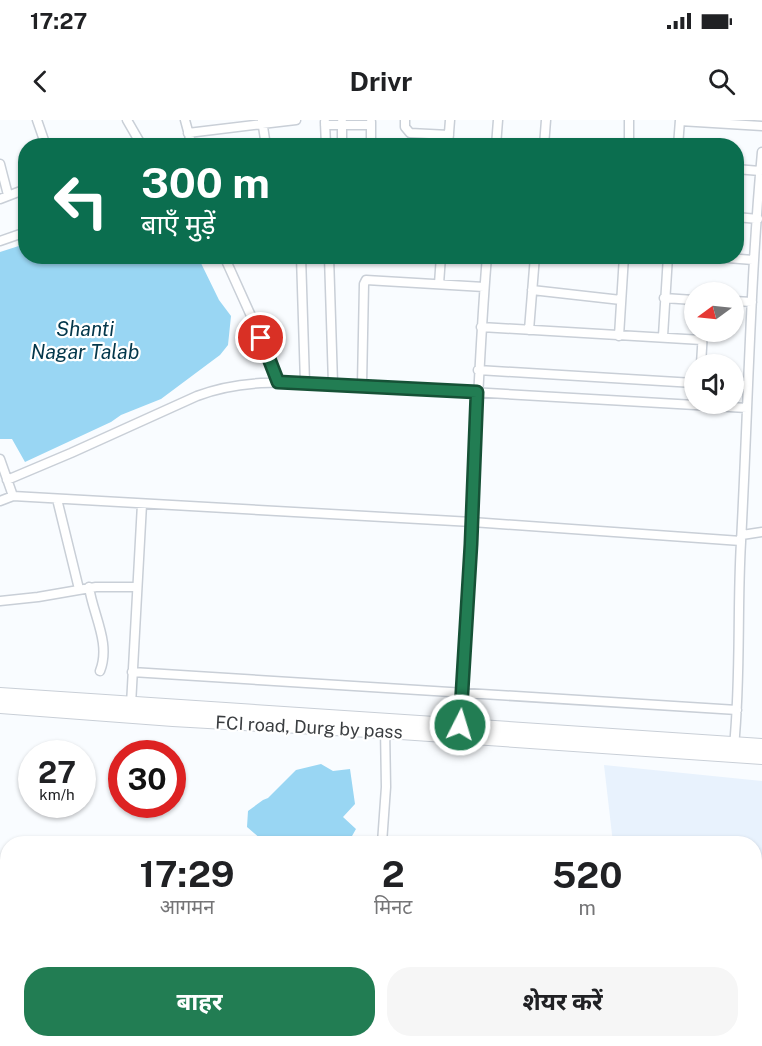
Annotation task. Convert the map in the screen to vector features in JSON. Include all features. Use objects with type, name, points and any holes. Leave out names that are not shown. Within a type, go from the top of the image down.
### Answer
[{"type":"main road","name":"FCI road, Durg by pass","points":[[0,695],[385,726]]},
{"type":"main road","name":"FCI road, Durg by pass","points":[[0,706],[173,719],[460,730],[733,750],[762,757]]},
{"type":"main road","name":"FCI road, Durg by pass","points":[[733,750],[762,746]]},
{"type":"street","points":[[38,120],[44,138]]},
{"type":"street","points":[[127,120],[137,138]]},
{"type":"street","points":[[185,120],[190,138]]},
{"type":"street","points":[[188,133],[232,124],[296,120]]},
{"type":"street","points":[[405,120],[405,127],[410,133],[448,135],[450,120]]},
{"type":"street","points":[[497,138],[498,120]]},
{"type":"street","points":[[545,138],[546,120]]},
{"type":"street","points":[[628,138],[629,120]]},
{"type":"street","points":[[263,121],[265,138]]},
{"type":"street","points":[[679,138],[680,121],[714,121],[762,126]]},
{"type":"street","points":[[326,138],[325,123],[371,122],[371,138]]},
{"type":"street","points":[[733,750],[737,710],[741,538],[753,260],[762,152]]},
{"type":"street","points":[[0,164],[4,197]]},
{"type":"street","points":[[744,170],[760,171]]},
{"type":"street","points":[[744,218],[758,219]]},
{"type":"street","points":[[0,242],[18,235]]},
{"type":"street","points":[[744,259],[753,260]]},
{"type":"street","points":[[228,264],[278,382]]},
{"type":"street","points":[[301,264],[304,382]]},
{"type":"street","points":[[329,264],[333,384]]},
{"type":"street","points":[[439,284],[440,264]]},
{"type":"street","points":[[460,730],[478,370],[486,264]]},
{"type":"street","points":[[529,330],[534,264]]},
{"type":"street","points":[[619,336],[623,264]]},
{"type":"street","points":[[663,336],[667,264]]},
{"type":"street","points":[[362,386],[364,284],[366,280],[484,287]]},
{"type":"street","points":[[532,290],[621,300]]},
{"type":"street","points":[[664,298],[684,299]]},
{"type":"street","points":[[744,302],[752,302]]},
{"type":"street","points":[[481,327],[619,336],[684,336]]},
{"type":"street","points":[[478,370],[684,382]]},
{"type":"street","points":[[8,480],[215,389],[278,382],[304,382],[684,403]]},
{"type":"street","points":[[744,386],[748,386]]},
{"type":"street","points":[[0,459],[13,496]]},
{"type":"street","points":[[0,501],[13,496],[741,538],[762,532]]},
{"type":"street","points":[[57,499],[105,648],[100,671]]},
{"type":"street","points":[[131,705],[142,504]]},
{"type":"street","points":[[0,601],[38,597],[84,588],[136,587]]},
{"type":"street","points":[[132,672],[737,710]]},
{"type":"street","points":[[382,836],[386,787],[385,726]]},
{"type":"shaded area","points":[[604,765],[762,781],[762,836],[612,836]]},
{"type":"water","name":"Shanti Nagar Talab","points":[[18,246],[18,264],[201,264],[219,300],[231,316],[228,345],[220,355],[161,399],[121,415],[111,422],[25,462],[12,439],[0,439],[0,252]]},
{"type":"water","points":[[321,764],[333,771],[350,769],[355,804],[343,817],[356,829],[352,836],[258,836],[247,827],[248,811],[268,798],[296,770]]},
{"type":"route","points":[[261,338],[278,382],[477,392],[460,725]]}]
